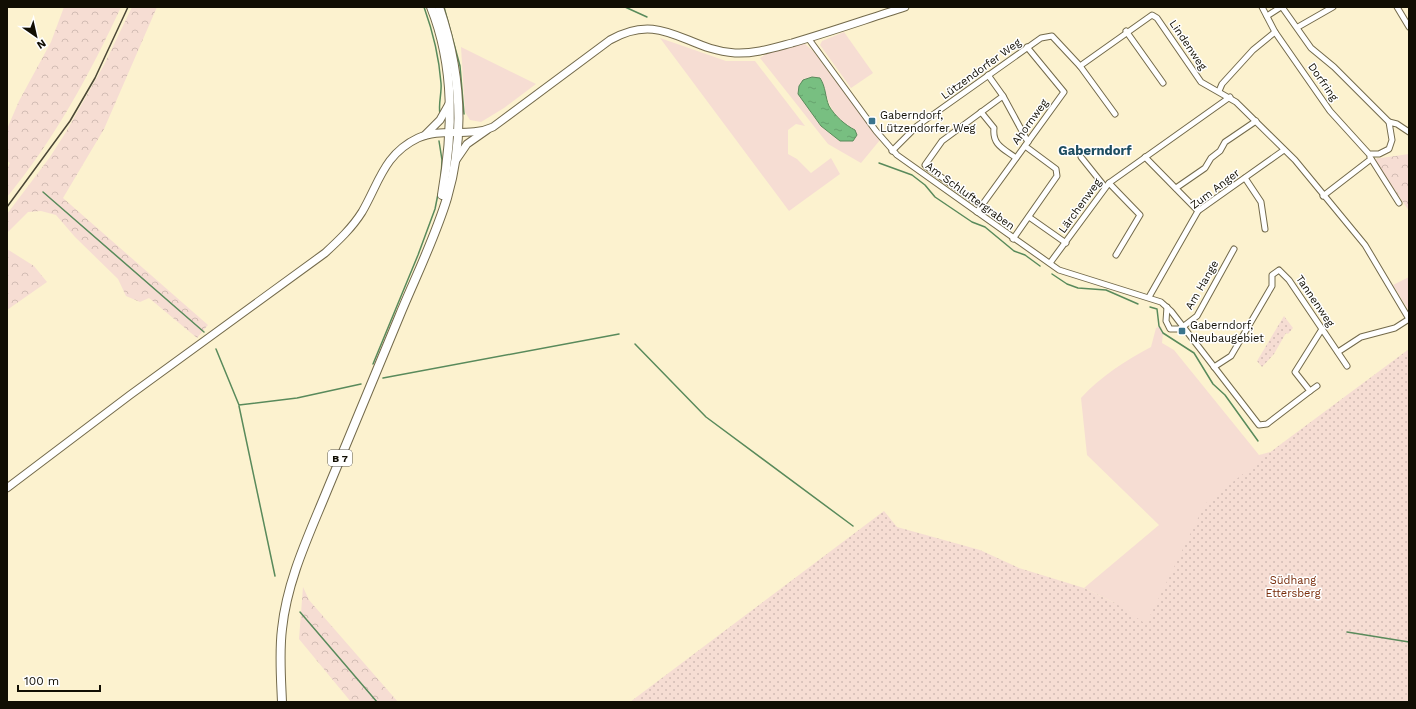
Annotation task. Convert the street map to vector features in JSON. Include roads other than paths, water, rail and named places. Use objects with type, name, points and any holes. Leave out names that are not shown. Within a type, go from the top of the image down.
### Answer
[{"type":"main road","name":"B 7","points":[[282,702],[282,629],[295,572],[312,526],[448,195],[454,163],[454,132],[445,60],[430,7]]},
{"type":"main road","name":"B 7","points":[[437,224],[459,104],[455,66],[439,7]]},
{"type":"street","points":[[454,163],[467,144],[509,116],[610,40],[630,31],[657,29],[673,33],[711,49],[735,53],[751,53],[808,38],[905,7]]},
{"type":"street","name":"Dorfring","points":[[1262,7],[1275,32],[1330,111],[1370,156],[1399,203]]},
{"type":"street","name":"Dorfring","points":[[1267,16],[1282,7],[1298,27],[1311,48],[1334,67],[1389,122],[1397,124],[1409,132]]},
{"type":"street","points":[[1298,27],[1333,7]]},
{"type":"street","points":[[1397,7],[1409,27]]},
{"type":"street","name":"Lindenweg","points":[[1080,66],[1146,17],[1152,15],[1155,16],[1201,82],[1230,97],[1256,121],[1284,150],[1365,245],[1409,319]]},
{"type":"street","points":[[1126,32],[1163,83]]},
{"type":"street","points":[[1219,91],[1222,84],[1253,50],[1275,32]]},
{"type":"street","name":"Lützendorfer Weg","points":[[892,151],[917,126],[1027,47],[1046,36],[1052,36],[1080,66]]},
{"type":"street","name":"Am Schluftergraben","points":[[808,38],[892,151],[1050,264],[1068,273],[1149,297],[1161,302],[1167,307],[1259,425],[1267,424],[1310,391]]},
{"type":"street","name":"Ahornweg","points":[[977,212],[1064,92],[1027,47]]},
{"type":"street","points":[[1080,66],[1115,114]]},
{"type":"street","points":[[988,75],[1003,96],[1026,144],[1058,172],[1058,176],[1013,239]]},
{"type":"street","points":[[982,206],[925,165],[942,141],[1003,96]]},
{"type":"street","name":"Lärchenweg","points":[[1050,264],[1107,185],[1230,97]]},
{"type":"street","points":[[426,135],[440,120],[450,102]]},
{"type":"street","points":[[982,112],[994,128],[993,137],[996,143],[1016,158]]},
{"type":"street","points":[[1176,188],[1205,168],[1211,158],[1220,151],[1225,142],[1256,121]]},
{"type":"street","points":[[1323,196],[1370,156],[1379,154],[1389,149],[1392,140],[1389,122]]},
{"type":"street","points":[[7,488],[130,395],[325,253],[343,236],[362,212],[383,168],[392,157],[408,143],[426,135],[488,129]]},
{"type":"street","name":"Zum Anger","points":[[1149,297],[1198,211],[1284,150]]},
{"type":"street","points":[[1080,157],[1107,185],[1140,215],[1116,255]]},
{"type":"street","points":[[1145,157],[1198,211]]},
{"type":"street","points":[[1245,178],[1261,202],[1265,229]]},
{"type":"street","points":[[1029,217],[1066,243]]},
{"type":"street","name":"Am Hange","points":[[1183,328],[1197,316],[1234,249]]},
{"type":"street","name":"Tannenweg","points":[[1214,367],[1231,356],[1272,286],[1272,275],[1277,270],[1279,270],[1289,280],[1347,366]]},
{"type":"street","points":[[1167,307],[1167,326],[1170,329],[1176,330],[1183,328]]},
{"type":"street","points":[[1338,352],[1361,337],[1395,328],[1409,319]]},
{"type":"street","points":[[1317,386],[1310,391],[1296,372],[1322,329]]},
{"type":"water","points":[[812,77],[820,78],[829,106],[837,117],[855,130],[857,135],[853,141],[840,141],[821,126],[798,94],[799,86],[803,80]]},
{"type":"waterway","points":[[424,7],[433,35],[439,64],[441,87],[439,106],[440,114]]},
{"type":"waterway","points":[[444,7],[460,66],[464,114]]},
{"type":"waterway","points":[[625,7],[647,17]]},
{"type":"waterway","points":[[439,141],[442,160],[441,178]]},
{"type":"waterway","points":[[879,163],[912,175],[925,185],[935,197],[972,222],[985,227],[1014,251],[1025,255],[1040,266]]},
{"type":"waterway","points":[[43,192],[204,332]]},
{"type":"waterway","points":[[373,364],[418,255],[435,209],[438,194]]},
{"type":"waterway","points":[[1052,274],[1067,284],[1078,288],[1106,290],[1138,304]]},
{"type":"waterway","points":[[1150,307],[1157,309],[1159,326],[1163,333],[1194,353],[1213,384],[1225,395],[1258,441]]},
{"type":"waterway","points":[[383,378],[619,334]]},
{"type":"waterway","points":[[635,344],[706,417],[853,526]]},
{"type":"waterway","points":[[216,349],[239,405],[297,398],[361,384]]},
{"type":"waterway","points":[[239,406],[275,576]]},
{"type":"waterway","points":[[300,612],[377,702]]},
{"type":"waterway","points":[[1347,632],[1409,642]]},
{"type":"railway","points":[[7,207],[70,121],[95,78],[128,7]]},
{"type":"place","name":"Gaberndorf, Lützendorfer Weg","points":[[872,121]]},
{"type":"place","name":"Gaberndorf, Neubaugebiet","points":[[1182,331]]},
{"type":"district","name":"Gaberndorf","points":[[1095,150]]},
{"type":"park label","name":"Südhang Ettersberg","points":[[1293,586]]}]
